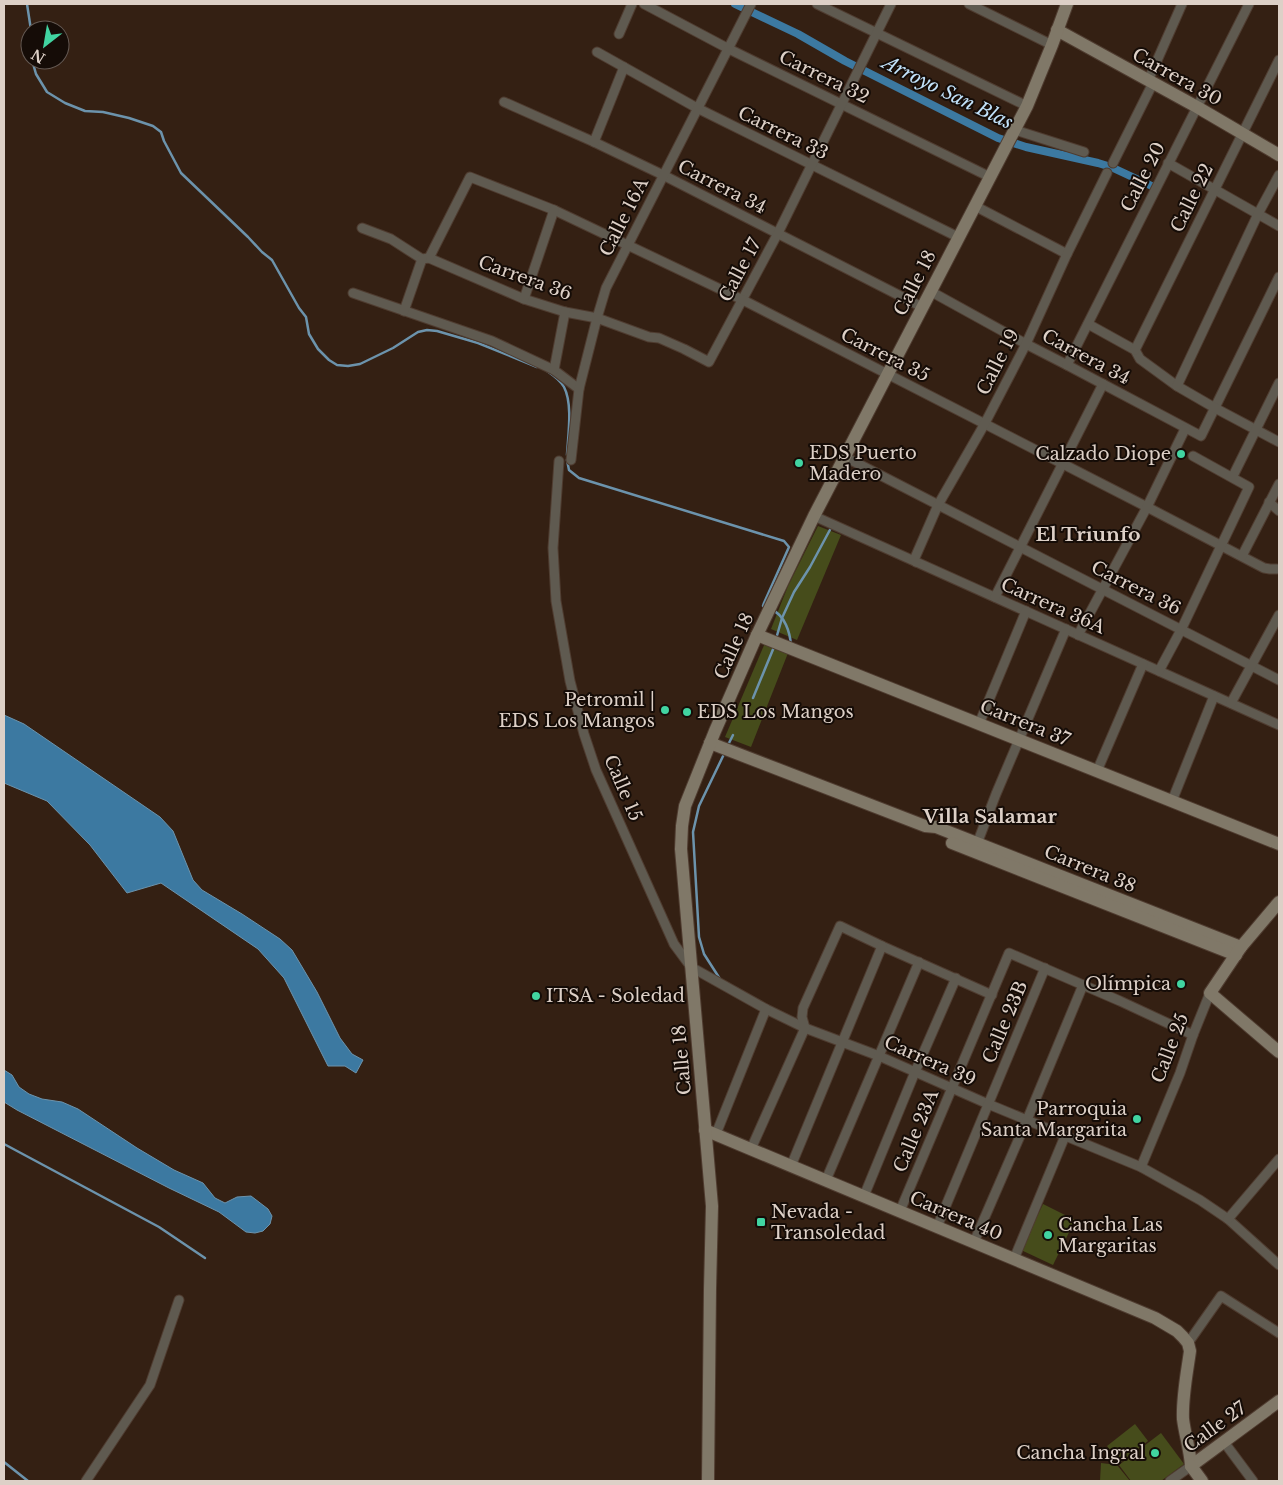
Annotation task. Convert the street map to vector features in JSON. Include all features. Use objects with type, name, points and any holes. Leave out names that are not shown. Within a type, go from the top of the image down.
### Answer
[{"type":"street","points":[[619,34],[632,4]]},
{"type":"street","name":"Carrera 32","points":[[644,4],[990,177]]},
{"type":"street","points":[[817,4],[1027,106]]},
{"type":"street","name":"Calle 17","points":[[709,362],[778,233],[891,4]]},
{"type":"street","points":[[969,4],[1052,45]]},
{"type":"street","name":"Calle 18","points":[[708,1481],[712,1206],[711,1132],[691,968],[681,849],[685,806],[710,743],[769,609],[814,516],[1027,106],[1067,4]]},
{"type":"street","points":[[1113,163],[1150,82],[1182,4]]},
{"type":"street","name":"Calle 20","points":[[1067,365],[1249,4]]},
{"type":"street","name":"Calle 16A","points":[[571,460],[579,389],[606,288],[749,8]]},
{"type":"street","name":"Carrera 30","points":[[1057,30],[1197,107],[1279,155]]},
{"type":"street","name":"Carrera 33","points":[[597,52],[697,108],[958,237]]},
{"type":"street","name":"Calle 22","points":[[1135,350],[1279,60]]},
{"type":"street","points":[[594,142],[624,68]]},
{"type":"street","name":"Carrera 34","points":[[504,102],[663,175],[922,307]]},
{"type":"street","points":[[1013,133],[1084,152]]},
{"type":"street","points":[[1168,163],[1279,226]]},
{"type":"street","name":"Calle 19","points":[[916,562],[914,560],[938,505],[984,425],[1026,344],[1107,173]]},
{"type":"street","points":[[1177,386],[1258,214],[1279,175]]},
{"type":"street","name":"Carrera 35","points":[[426,258],[470,176],[554,210],[743,300],[1264,568],[1270,570],[1278,569]]},
{"type":"street","points":[[975,206],[1067,254]]},
{"type":"street","points":[[524,299],[554,210]]},
{"type":"street","name":"Carrera 36","points":[[362,228],[391,239],[426,258],[524,299],[565,312],[597,318],[659,338],[709,362]]},
{"type":"street","points":[[404,311],[426,258]]},
{"type":"street","points":[[1215,408],[1279,278]]},
{"type":"street","name":"Carrera 34","points":[[930,291],[1201,436],[1215,408]]},
{"type":"street","points":[[353,293],[492,341],[554,370],[579,389]]},
{"type":"street","points":[[554,370],[565,312]]},
{"type":"street","points":[[1088,324],[1135,350],[1140,359],[1177,386],[1279,442]]},
{"type":"street","points":[[1232,476],[1279,382]]},
{"type":"street","points":[[995,598],[1103,384]]},
{"type":"street","points":[[1078,635],[1148,507],[1185,428]]},
{"type":"street","points":[[1159,671],[1182,630],[1250,487],[1193,456]]},
{"type":"street","name":"Carrera 36","points":[[845,457],[1279,680]]},
{"type":"street","name":"Calle 15","points":[[559,461],[553,548],[556,601],[570,681],[596,770],[674,944],[691,968]]},
{"type":"street","points":[[1242,556],[1279,484]]},
{"type":"street","points":[[1269,502],[1279,511]]},
{"type":"street","name":"Carrera 36A","points":[[814,516],[1279,725]]},
{"type":"street","points":[[979,724],[1026,611]]},
{"type":"street","points":[[1232,703],[1279,615]]},
{"type":"street","points":[[975,847],[1066,629]]},
{"type":"street","name":"Carrera 37","points":[[757,635],[1279,844]]},
{"type":"street","points":[[1097,771],[1143,664]]},
{"type":"street","points":[[1172,801],[1214,696]]},
{"type":"street","name":"Carrera 38","points":[[710,743],[925,826],[936,827],[975,847],[1239,951]]},
{"type":"street","name":"Calle 25","points":[[1141,1167],[1180,1073],[1210,993],[1239,951],[1279,902]]},
{"type":"street","points":[[751,1149],[805,1028],[802,1017],[803,1008],[840,926],[992,995]]},
{"type":"street","points":[[791,1166],[882,946]]},
{"type":"street","name":"Calle 23A","points":[[900,1211],[1009,953],[1045,968]]},
{"type":"street","points":[[826,1180],[919,962]]},
{"type":"street","name":"Carrera 39","points":[[691,968],[805,1028],[879,1056],[952,1089],[1141,1167],[1191,1195],[1228,1219],[1279,1265]]},
{"type":"street","points":[[1045,968],[1193,1036]]},
{"type":"street","name":"Calle 23B","points":[[937,1227],[1045,968]]},
{"type":"street","points":[[864,1196],[956,978]]},
{"type":"street","points":[[974,1242],[1083,984]]},
{"type":"street","points":[[1210,993],[1279,1052]]},
{"type":"street","points":[[711,1132],[766,1009]]},
{"type":"street","name":"Carrera 40","points":[[711,1132],[1155,1318],[1177,1331],[1188,1343]]},
{"type":"street","points":[[1014,1259],[1064,1136]]},
{"type":"street","points":[[1228,1219],[1279,1159]]},
{"type":"street","points":[[1202,1481],[1191,1466],[1189,1444],[1185,1429],[1183,1409],[1190,1351],[1188,1343],[1221,1296],[1279,1333]]},
{"type":"street","points":[[86,1481],[150,1385],[179,1300]]},
{"type":"street","name":"Calle 27","points":[[1170,1481],[1279,1401]]},
{"type":"street","points":[[1224,1442],[1253,1481]]},
{"type":"green space","points":[[818,526],[841,535],[797,640],[771,629],[788,586]]},
{"type":"green space","points":[[765,643],[788,653],[751,747],[725,737]]},
{"type":"green space","name":"Cancha Las Margaritas","points":[[1043,1204],[1075,1220],[1053,1265],[1021,1250]]},
{"type":"green space","name":"Cancha Ingral","points":[[1135,1424],[1148,1441],[1120,1463],[1107,1446]]},
{"type":"green space","name":"Cancha Ingral","points":[[1161,1433],[1184,1464],[1161,1481],[1131,1481],[1119,1465]]},
{"type":"green space","points":[[1101,1463],[1117,1465],[1130,1481],[1100,1481]]},
{"type":"water","points":[[4,715],[24,724],[160,817],[173,831],[193,880],[202,890],[280,939],[292,950],[317,992],[340,1038],[352,1054],[363,1060],[356,1073],[345,1066],[328,1066],[284,978],[258,949],[161,883],[127,893],[90,845],[47,801],[4,783]]},
{"type":"water","points":[[4,1070],[12,1075],[19,1087],[29,1094],[42,1099],[62,1102],[78,1109],[174,1170],[203,1183],[215,1198],[225,1203],[237,1197],[251,1196],[268,1209],[272,1216],[270,1224],[263,1231],[255,1233],[246,1232],[219,1212],[17,1110],[4,1102]]},
{"type":"waterway","points":[[27,4],[29,20]]},
{"type":"waterway","name":"Arroyo San Blas","points":[[735,4],[798,34],[845,61],[998,138],[1026,147],[1111,167],[1156,188]]},
{"type":"waterway","points":[[35,70],[47,92],[65,103],[85,111],[103,112],[129,118],[153,126],[161,132],[181,173],[272,260],[306,317],[309,334],[318,349],[337,365],[360,364],[393,348],[418,332],[427,330],[437,331],[478,343],[537,367]]},
{"type":"waterway","points":[[547,371],[560,382],[567,394],[569,420],[567,455]]},
{"type":"waterway","points":[[567,460],[569,470],[579,478],[784,541],[789,547],[764,603],[763,606],[765,607]]},
{"type":"waterway","points":[[776,639],[782,618],[794,592],[832,526]]},
{"type":"waterway","points":[[772,610],[777,612],[783,620],[788,630],[791,645]]},
{"type":"waterway","points":[[753,698],[774,647]]},
{"type":"waterway","points":[[728,745],[733,735]]},
{"type":"waterway","points":[[720,979],[704,954],[699,937],[693,832],[699,806],[725,752]]},
{"type":"waterway","points":[[4,1144],[159,1227],[205,1258]]},
{"type":"waterway","points":[[4,1462],[28,1481]]},
{"type":"place","name":"Calzado Diope","points":[[1181,454]]},
{"type":"place","name":"EDS Puerto Madero","points":[[799,463]]},
{"type":"place","name":"Petromil | EDS Los Mangos","points":[[665,710]]},
{"type":"place","name":"EDS Los Mangos","points":[[687,712]]},
{"type":"place","name":"Olímpica","points":[[1181,984]]},
{"type":"place","name":"ITSA - Soledad","points":[[536,996]]},
{"type":"place","name":"Parroquia Santa Margarita","points":[[1137,1119]]},
{"type":"place","name":"Nevada - Transoledad","points":[[761,1222]]},
{"type":"place","name":"Cancha Las Margaritas","points":[[1048,1235]]},
{"type":"place","name":"Cancha Ingral","points":[[1155,1453]]},
{"type":"district","name":"El Triunfo","points":[[1088,534]]},
{"type":"district","name":"Villa Salamar","points":[[990,816]]}]
